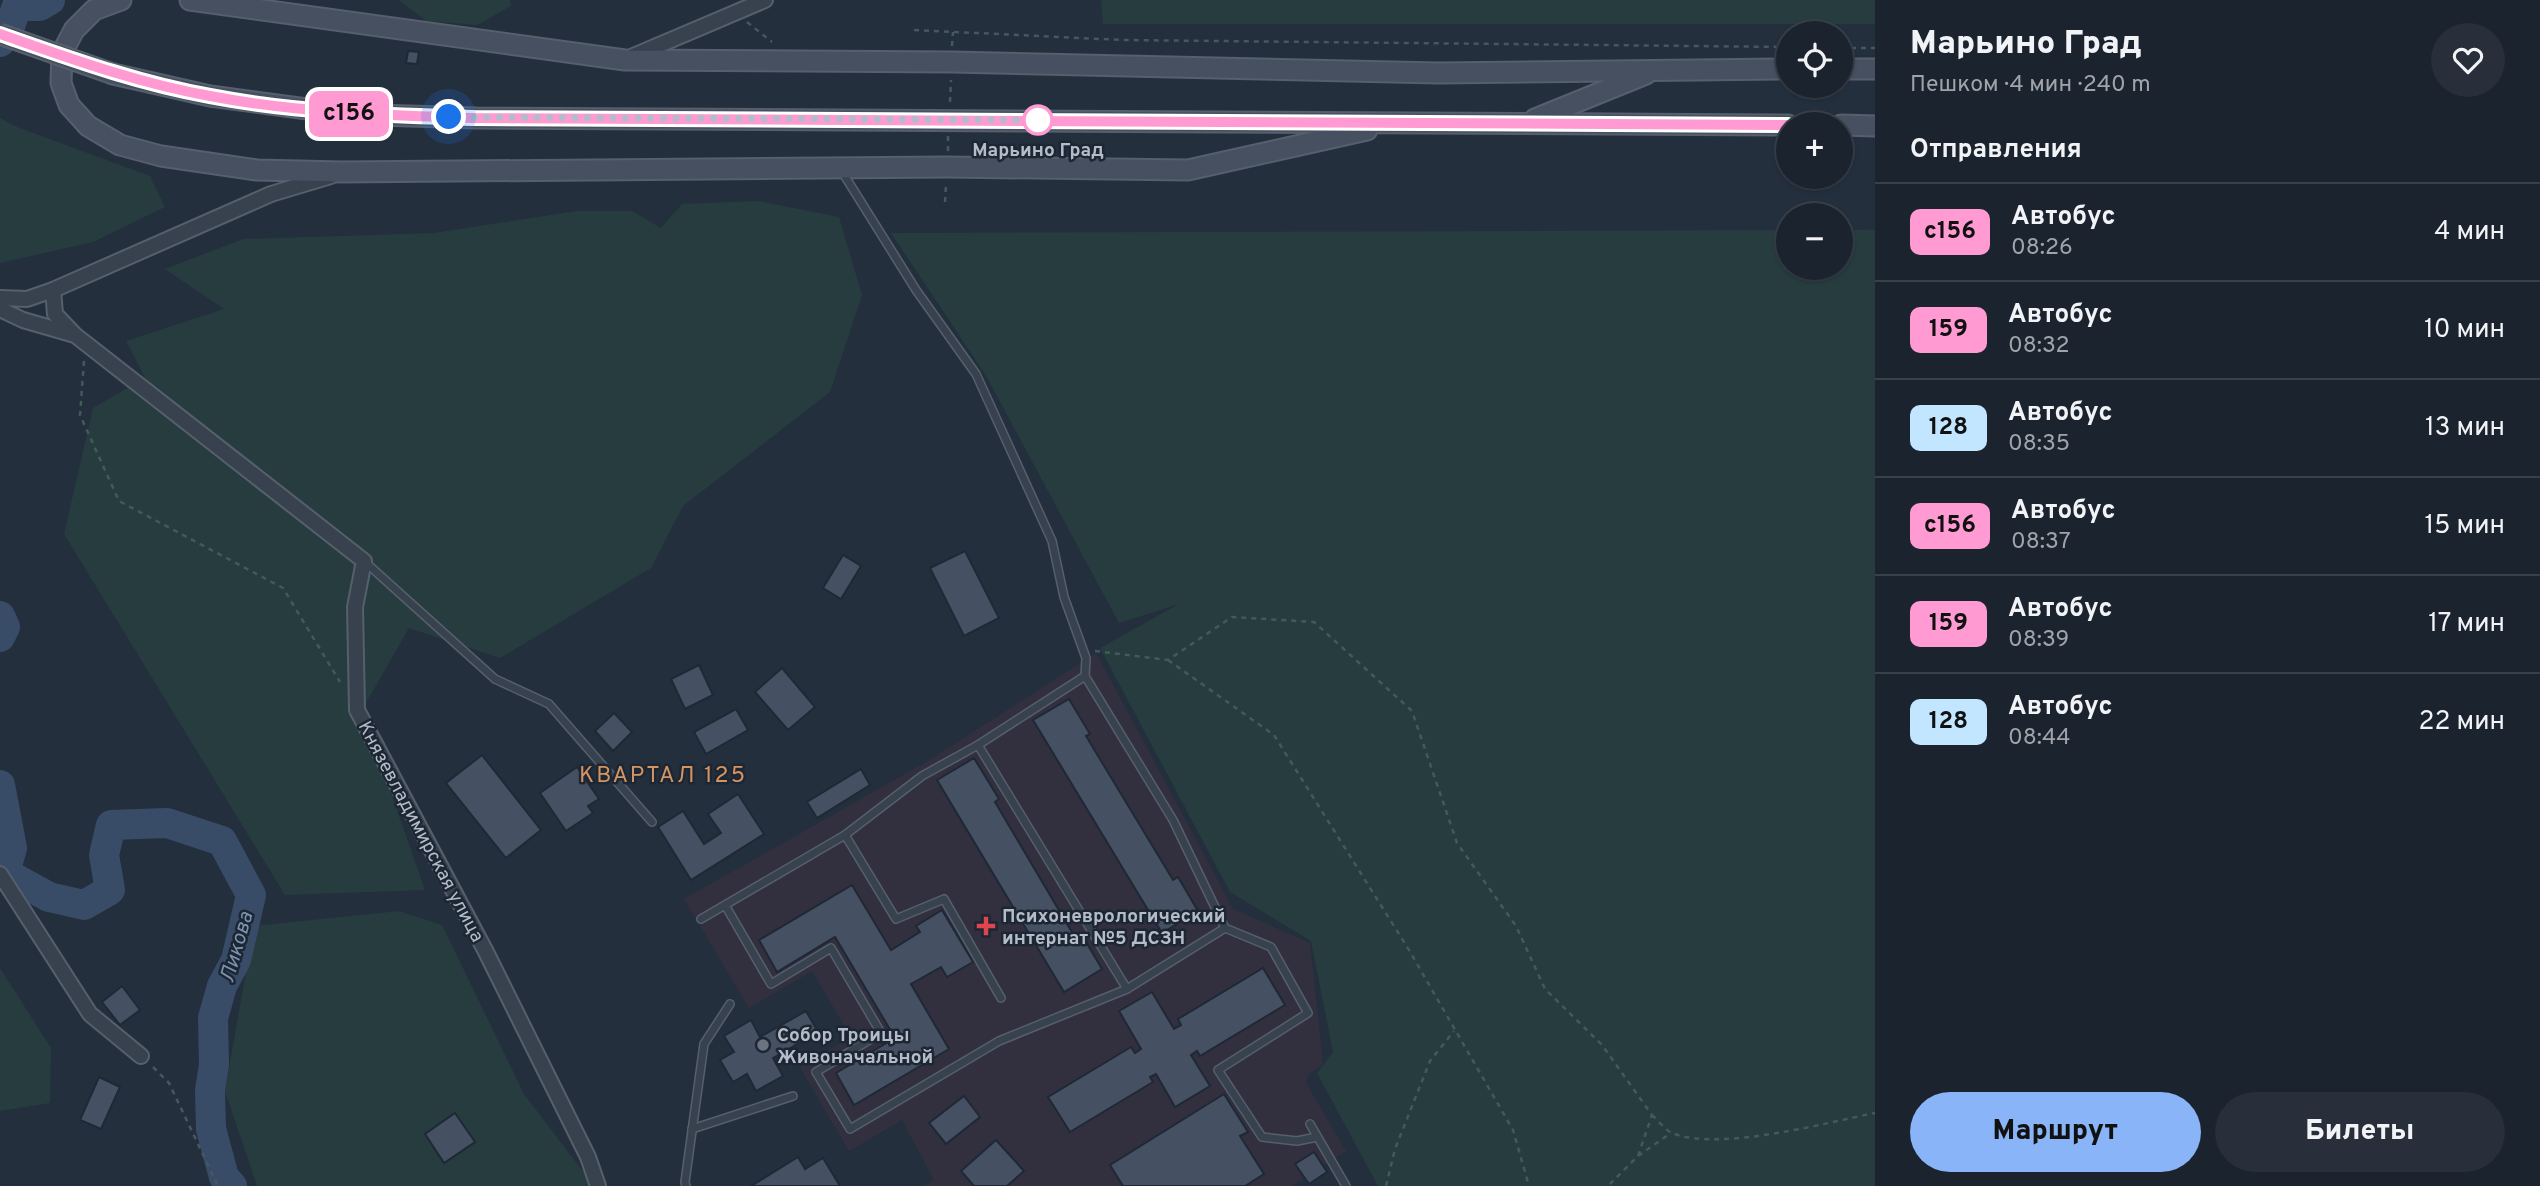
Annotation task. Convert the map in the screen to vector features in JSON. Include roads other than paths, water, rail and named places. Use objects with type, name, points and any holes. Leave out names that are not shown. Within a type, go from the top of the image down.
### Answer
[{"type":"street","points":[[121,0],[94,10],[74,30],[62,53],[61,83],[69,105],[88,125],[120,145],[161,156],[257,170],[1188,170],[1399,122]]},
{"type":"street","points":[[190,0],[625,60],[952,62],[1438,73],[1776,69]]},
{"type":"street","points":[[625,60],[765,0]]},
{"type":"street","points":[[0,34],[113,74],[210,96],[344,114],[475,118],[1776,125]]},
{"type":"street","points":[[1853,69],[1875,69]]},
{"type":"street","points":[[1525,123],[1657,70]]},
{"type":"street","points":[[1853,125],[1875,126]]},
{"type":"street","points":[[0,298],[27,299],[53,290],[271,194],[342,172]]},
{"type":"street","points":[[53,290],[55,314],[80,339],[364,561]]},
{"type":"street","points":[[0,309],[23,320],[80,339]]},
{"type":"street","name":"Князевладимирская улица","points":[[364,561],[355,607],[357,710],[485,950],[588,1157],[597,1186]]},
{"type":"street","points":[[0,874],[90,1014],[141,1056]]},
{"type":"lane","points":[[839,168],[916,290],[976,374],[1052,541],[1064,597],[1086,658],[1085,676],[1174,820],[1225,928],[1271,947],[1308,1013],[1218,1070],[1262,1137],[1297,1141],[1317,1137]]},
{"type":"lane","points":[[364,561],[495,679],[549,704],[652,822]]},
{"type":"lane","points":[[702,919],[845,835],[922,776],[978,745],[1085,676]]},
{"type":"lane","points":[[978,745],[1127,989]]},
{"type":"lane","points":[[845,835],[896,919],[944,899],[1001,998]]},
{"type":"lane","points":[[725,905],[771,984],[831,948],[881,1033],[816,1072],[850,1129],[999,1041],[1127,989],[1225,928]]},
{"type":"lane","points":[[686,1186],[704,1044],[730,1004]]},
{"type":"lane","points":[[692,1129],[793,1096]]},
{"type":"lane","points":[[1310,1124],[1346,1186]]},
{"type":"waterway","name":"Ликова","points":[[0,42],[9,29],[17,6],[40,6],[50,0]]},
{"type":"waterway","name":"Ликова","points":[[0,616],[5,627],[0,637]]},
{"type":"waterway","name":"Ликова","points":[[0,785],[12,848],[5,873],[49,897],[84,905],[110,890],[104,855],[111,825],[167,823],[222,841],[251,895],[236,960],[222,986],[213,1018],[211,1129],[224,1177],[232,1186]]},
{"type":"place","name":"Марьино Град","points":[[1038,120]]},
{"type":"place","name":"Психоневрологический интернат №5 ДСЗН","points":[[986,926]]},
{"type":"place","name":"Собор Троицы Живоначальной","points":[[763,1045]]},
{"type":"district","name":"КВАРТАЛ 125","points":[[663,774]]}]
